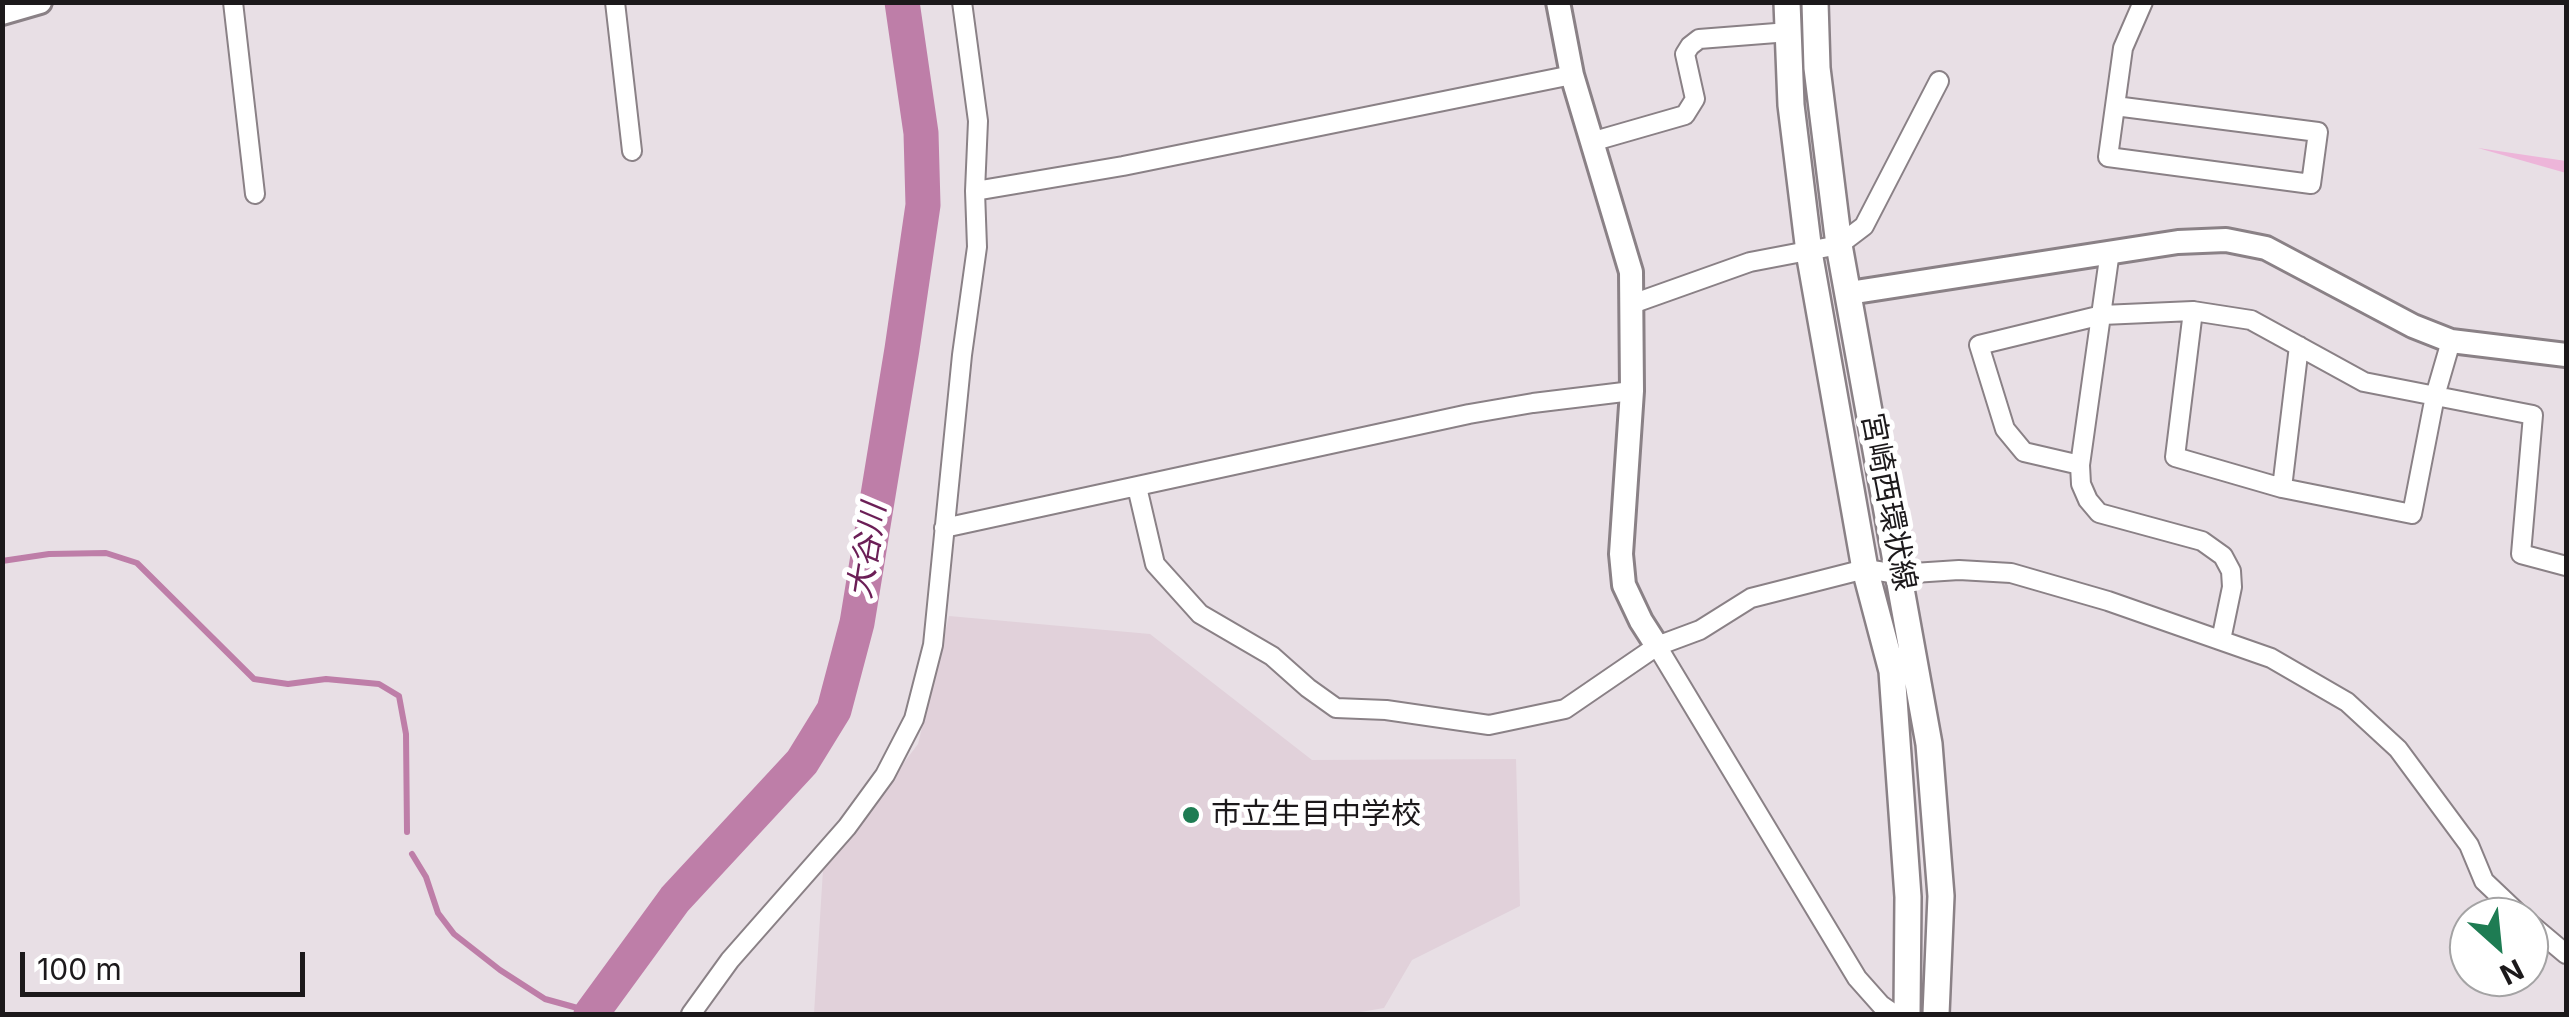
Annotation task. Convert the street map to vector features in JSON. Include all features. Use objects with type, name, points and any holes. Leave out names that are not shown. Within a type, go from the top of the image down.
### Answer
[{"type":"main road","name":"宮崎西環状線","points":[[1788,2],[1791,105],[1809,252],[1866,569],[1892,671],[1908,897],[1908,1014]]},
{"type":"main road","name":"宮崎西環状線","points":[[1815,2],[1818,68],[1839,245],[1929,744],[1941,896],[1936,1014]]},
{"type":"street","points":[[2,14],[40,2]]},
{"type":"street","points":[[233,2],[255,194]]},
{"type":"street","points":[[615,2],[632,151]]},
{"type":"street","points":[[691,1014],[730,960],[847,826],[885,775],[914,719],[933,646],[962,355],[977,247],[978,121],[962,2]]},
{"type":"street","points":[[1558,2],[1572,76],[1631,272],[1632,391],[1622,536],[1624,585],[1641,622],[1858,978],[1894,1014]]},
{"type":"street","points":[[2115,106],[2318,132],[2311,184],[2108,158],[2115,106],[2123,48],[2143,2]]},
{"type":"street","points":[[1592,142],[1685,114],[1695,99],[1685,54],[1699,39],[1788,32]]},
{"type":"street","points":[[976,192],[1572,76]]},
{"type":"street","points":[[1632,304],[1750,262],[1839,245],[1864,226],[1939,81]]},
{"type":"street","points":[[1848,293],[2110,251],[2226,240],[2266,248],[2413,326],[2451,341],[2566,355]]},
{"type":"street","points":[[2110,251],[2080,465],[2081,484],[2099,513],[2202,541],[2222,556],[2232,570],[2232,587],[2221,640]]},
{"type":"street","points":[[2193,311],[2176,457],[2282,488],[2412,514],[2435,396],[2451,341]]},
{"type":"street","points":[[2080,465],[2024,452],[2004,429],[1979,345],[2102,315],[2193,311],[2251,320],[2364,382],[2533,415],[2522,554],[2566,566]]},
{"type":"street","points":[[2282,488],[2299,346]]},
{"type":"street","points":[[944,528],[1469,414],[1632,391]]},
{"type":"street","points":[[1137,487],[1156,564],[1200,614],[1272,656],[1336,708],[1386,710],[1489,725],[1565,709],[1657,646],[1700,630],[1751,598],[1866,569],[1898,574],[1958,570],[2011,574],[2108,602],[2271,658],[2348,702],[2398,749],[2469,845],[2484,881],[2501,897]]},
{"type":"shaded area","points":[[2478,148],[2566,161],[2566,173]]},
{"type":"shaded area","name":"市立生目中学校","points":[[949,616],[1150,634],[1312,760],[1516,759],[1520,906],[1412,960],[1384,1008],[1349,1014],[814,1014],[823,870],[918,744]]},
{"type":"waterway","name":"大谷川","points":[[591,1014],[675,899],[802,762],[834,710],[857,623],[923,205],[921,133],[902,2]]},
{"type":"waterway","points":[[2,561],[49,554],[106,553],[137,563],[254,679],[288,684],[326,679],[379,684],[399,696],[406,734],[407,832]]},
{"type":"waterway","points":[[412,854],[426,877],[438,913],[454,934],[545,999],[592,1012]]},
{"type":"place","name":"市立生目中学校","points":[[1191,815]]}]
